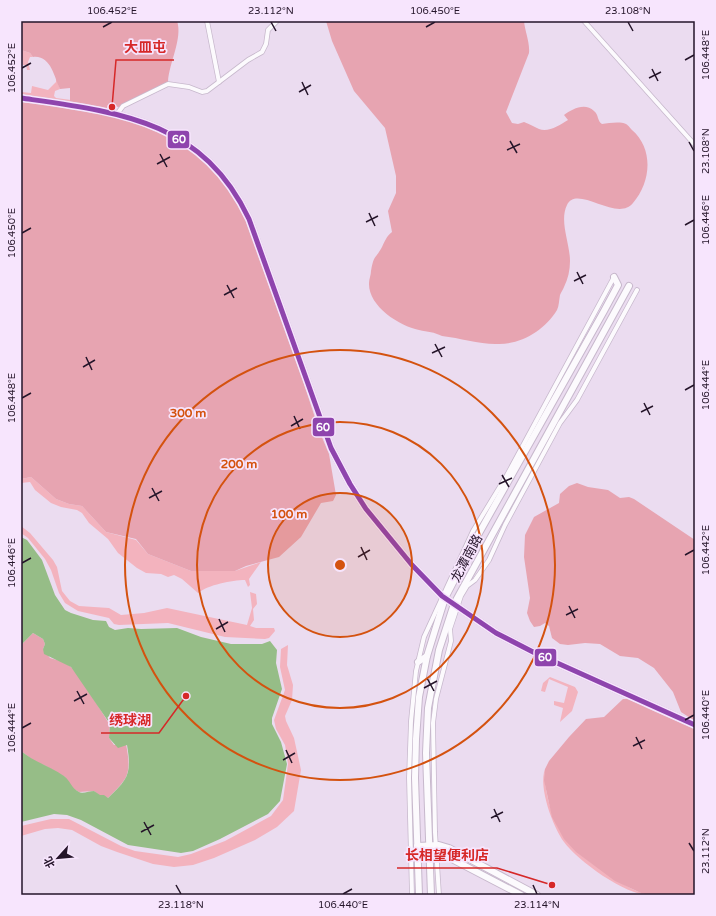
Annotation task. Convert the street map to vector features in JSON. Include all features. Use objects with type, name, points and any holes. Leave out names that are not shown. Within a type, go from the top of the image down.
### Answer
[{"type":"highway","points":[[21,98],[117,114],[154,126],[185,141],[204,156],[226,179],[244,207],[256,236],[331,448],[350,484],[376,522],[412,565],[444,597],[496,633],[525,648],[695,725]]},
{"type":"main road","name":"龙潭南路","points":[[419,895],[415,778],[417,722],[427,656],[444,597],[465,562],[478,535],[618,285],[614,277]]},
{"type":"main road","name":"龙潭南路","points":[[431,895],[433,854],[426,753],[427,720],[433,676],[441,644],[456,605],[474,567],[629,286]]},
{"type":"main road","points":[[553,423],[560,423]]},
{"type":"main road","points":[[465,562],[474,567]]},
{"type":"main road","points":[[431,641],[441,644]]},
{"type":"main road","points":[[418,662],[427,656]]},
{"type":"main road","points":[[417,846],[432,845],[448,848],[537,895]]},
{"type":"main road","points":[[418,855],[433,854],[448,857],[521,895]]},
{"type":"street","points":[[207,21],[219,82]]},
{"type":"street","points":[[117,114],[123,106],[165,86],[173,84],[202,92],[207,91],[248,60],[262,52],[266,44],[268,30],[277,21]]},
{"type":"street","points":[[584,21],[695,145]]},
{"type":"street","points":[[412,895],[409,778],[411,720],[418,662],[426,632],[444,597],[457,563],[473,531],[507,475],[614,277]]},
{"type":"street","points":[[432,845],[433,723],[436,699],[451,641],[450,629],[456,605],[467,586],[476,580],[493,554],[505,525],[560,423],[577,400],[637,290]]},
{"type":"street","points":[[433,854],[439,895]]},
{"type":"shaded area","points":[[21,21],[177,21],[177,43],[168,82],[119,107],[108,105],[107,109],[70,103],[70,88],[60,89],[54,73],[48,63],[44,59],[33,57],[30,53],[21,50]]},
{"type":"shaded area","points":[[326,21],[524,21],[529,45],[529,53],[506,112],[512,123],[518,124],[524,122],[539,129],[546,130],[558,126],[568,120],[564,115],[567,113],[579,107],[587,107],[597,114],[599,121],[602,124],[618,122],[624,123],[629,126],[639,138],[644,146],[648,166],[644,185],[633,203],[626,208],[617,209],[588,200],[579,199],[572,200],[567,205],[564,225],[570,254],[568,278],[560,295],[557,310],[539,330],[516,342],[499,344],[485,343],[442,336],[411,328],[386,314],[379,307],[370,291],[369,280],[374,259],[387,237],[392,232],[388,211],[396,193],[396,176],[385,128],[354,91],[332,41]]},
{"type":"shaded area","points":[[21,50],[30,53],[33,57],[30,57],[28,62],[30,70],[27,70],[26,65],[23,65]]},
{"type":"shaded area","points":[[56,77],[60,89],[55,91],[54,96],[56,98],[71,100],[70,103],[21,96],[21,92],[31,93],[32,86],[48,90],[56,82]]},
{"type":"shaded area","points":[[21,101],[115,116],[160,131],[181,142],[200,156],[223,182],[243,212],[296,359],[319,430],[329,454],[336,495],[333,501],[321,503],[301,537],[279,557],[246,566],[235,571],[191,571],[148,554],[136,539],[106,532],[82,506],[69,504],[56,499],[31,477],[21,479]]},
{"type":"shaded area","points":[[31,477],[56,499],[69,504],[82,506],[106,532],[136,540],[148,554],[191,571],[235,571],[261,562],[249,579],[250,585],[248,587],[245,580],[234,581],[214,585],[198,593],[182,579],[174,575],[168,577],[161,574],[146,573],[137,568],[118,553],[108,539],[89,523],[82,513],[77,510],[61,507],[51,503],[35,490],[30,482],[21,483],[21,479]]},
{"type":"shaded area","points":[[577,483],[588,487],[608,490],[620,498],[629,497],[634,499],[695,540],[695,721],[681,712],[673,692],[654,668],[638,658],[620,656],[600,644],[560,644],[552,638],[549,626],[545,623],[534,627],[530,621],[527,613],[530,598],[524,557],[525,535],[534,517],[559,503],[560,494],[569,486]]},
{"type":"shaded area","points":[[21,526],[30,533],[53,560],[57,567],[62,591],[70,601],[79,606],[109,608],[121,615],[144,613],[167,608],[247,625],[252,608],[250,592],[256,594],[257,604],[253,609],[254,620],[250,626],[256,628],[274,628],[275,631],[269,638],[265,639],[225,637],[168,623],[119,625],[114,624],[109,618],[78,611],[65,603],[59,593],[51,570],[45,559],[28,538],[21,533]]},
{"type":"shaded area","points":[[21,537],[27,540],[42,560],[55,595],[65,610],[71,613],[93,620],[106,621],[109,627],[115,630],[128,628],[177,628],[201,637],[231,644],[262,644],[270,641],[277,650],[276,663],[282,689],[272,718],[272,724],[281,742],[287,764],[280,801],[268,814],[220,839],[193,851],[181,853],[128,845],[81,820],[67,815],[54,814],[21,822],[21,751],[64,776],[80,793],[94,791],[108,798],[124,781],[127,775],[129,763],[127,745],[118,748],[109,738],[110,724],[71,667],[44,654],[43,649],[45,644],[43,639],[33,633],[21,645]]},
{"type":"shaded area","points":[[33,633],[43,639],[45,644],[43,649],[50,658],[64,662],[71,667],[81,679],[110,725],[109,738],[114,745],[126,744],[129,763],[127,775],[108,798],[100,796],[94,791],[79,792],[72,788],[65,777],[44,765],[37,763],[21,751],[21,645]]},
{"type":"shaded area","points":[[288,645],[287,665],[293,685],[292,700],[285,716],[294,738],[301,770],[294,811],[277,827],[255,840],[214,858],[193,865],[174,867],[153,864],[117,852],[101,846],[72,830],[58,828],[45,829],[21,836],[21,826],[51,819],[69,819],[121,846],[135,851],[178,857],[191,854],[225,841],[271,816],[283,800],[288,764],[285,745],[276,729],[274,720],[285,690],[280,667],[281,649]]},
{"type":"shaded area","points":[[550,677],[575,687],[578,692],[572,711],[560,722],[563,708],[554,705],[554,701],[564,703],[568,687],[549,679],[545,692],[541,691],[543,683]]},
{"type":"shaded area","points":[[623,699],[632,699],[647,708],[695,729],[695,895],[649,895],[615,881],[576,852],[564,839],[552,817],[544,780],[545,769],[549,761],[586,719],[604,717]]},
{"type":"shaded area","points":[[545,769],[546,788],[552,812],[556,824],[568,842],[584,858],[615,879],[631,889],[649,895],[639,894],[603,876],[580,858],[564,842],[555,827],[545,796],[543,777]]},
{"type":"transit line","name":"60","points":[[21,98],[57,103],[124,116],[154,127],[182,141],[207,160],[230,186],[249,219],[331,448],[350,484],[366,509],[412,565],[442,596],[496,633],[535,653],[695,725]]},
{"type":"place","name":"大皿屯","points":[[112,107]]},
{"type":"place","name":"绣球湖","points":[[186,696]]},
{"type":"place","name":"长相望便利店","points":[[552,885]]}]
